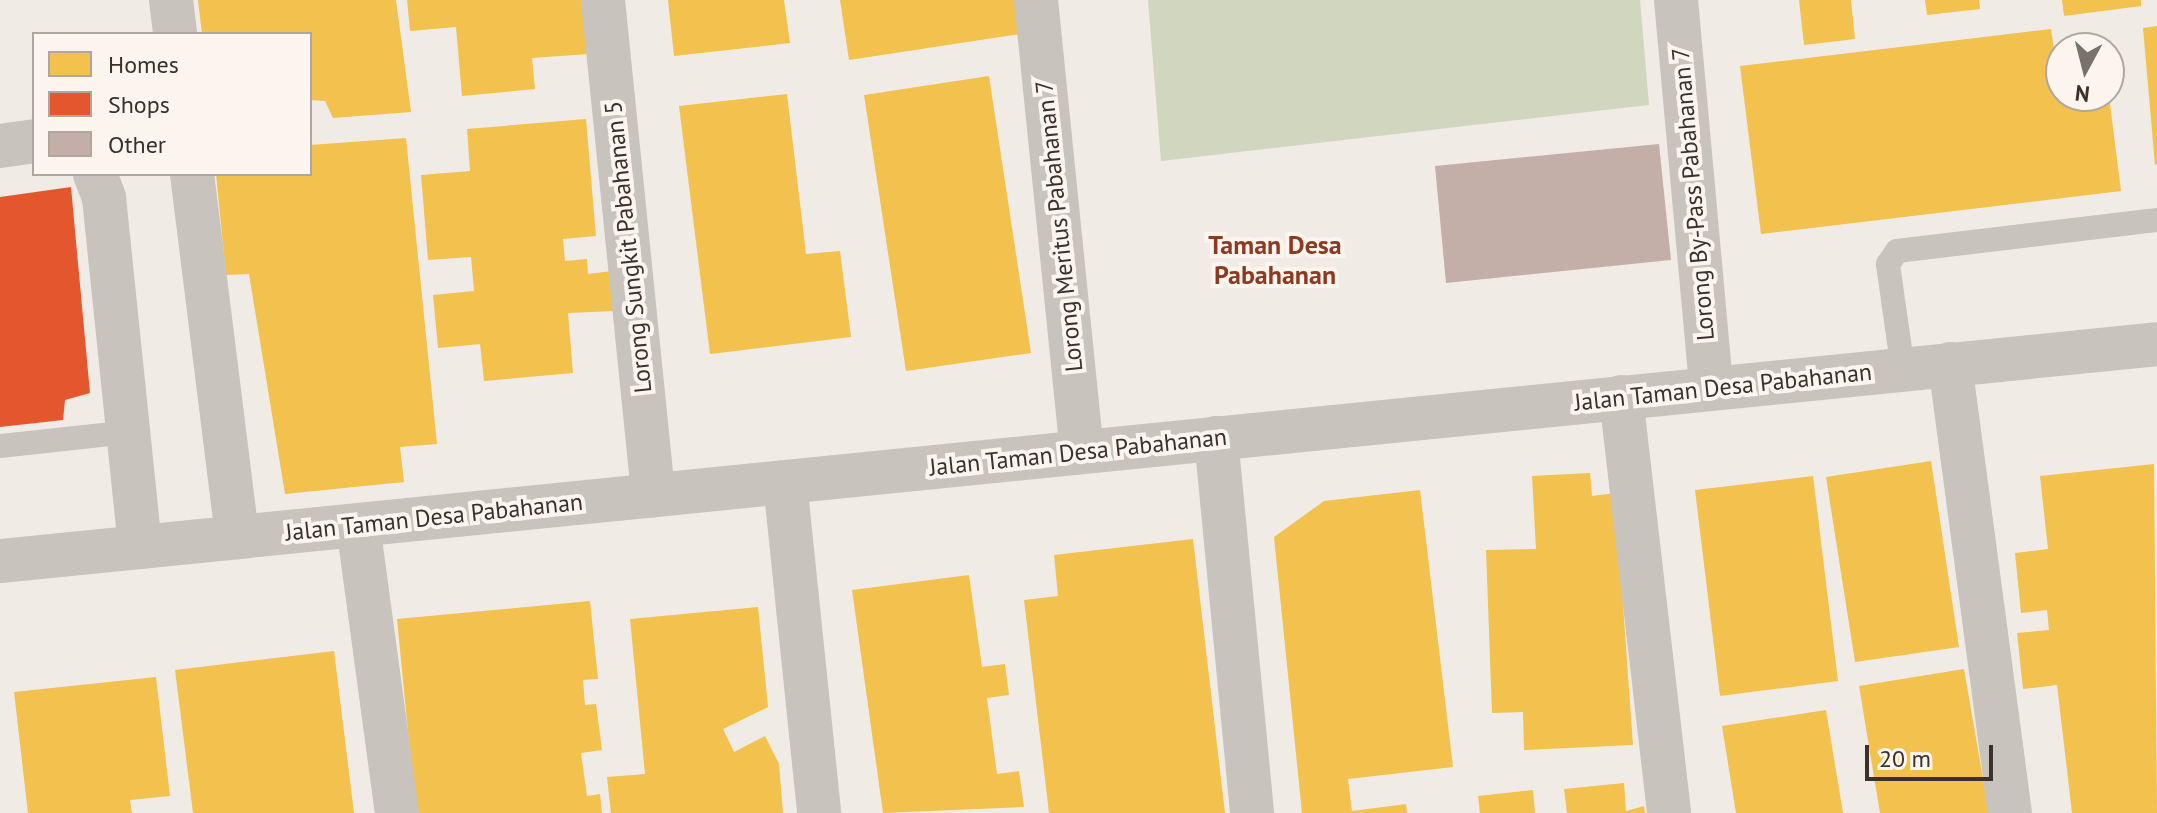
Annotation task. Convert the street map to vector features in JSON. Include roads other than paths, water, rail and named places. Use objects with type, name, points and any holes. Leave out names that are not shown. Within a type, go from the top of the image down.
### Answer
[{"type":"street","points":[[171,0],[175,32]]},
{"type":"street","name":"Lorong Sungkit Pabahanan 5","points":[[603,0],[653,495]]},
{"type":"street","name":"Lorong Meritus Pabahanan 7","points":[[1036,0],[1082,452]]},
{"type":"street","name":"Lorong By-Pass Pabahanan 7","points":[[1676,0],[1711,388]]},
{"type":"street","points":[[0,146],[32,141]]},
{"type":"street","points":[[192,176],[237,537]]},
{"type":"street","points":[[100,186],[140,547]]},
{"type":"street","name":"Jalan Taman Desa Pabahanan","points":[[0,561],[2157,344]]},
{"type":"street","points":[[1950,364],[2010,813]]},
{"type":"street","points":[[1621,397],[1669,813]]},
{"type":"street","points":[[1216,438],[1252,813]]},
{"type":"street","points":[[785,482],[819,813]]},
{"type":"street","points":[[358,525],[397,813]]},
{"type":"lane","points":[[1903,370],[1888,264],[1897,251],[2157,220]]},
{"type":"lane","points":[[0,446],[128,432]]},
{"type":"district","name":"Taman Desa Pabahanan","points":[[1275,260]]}]
